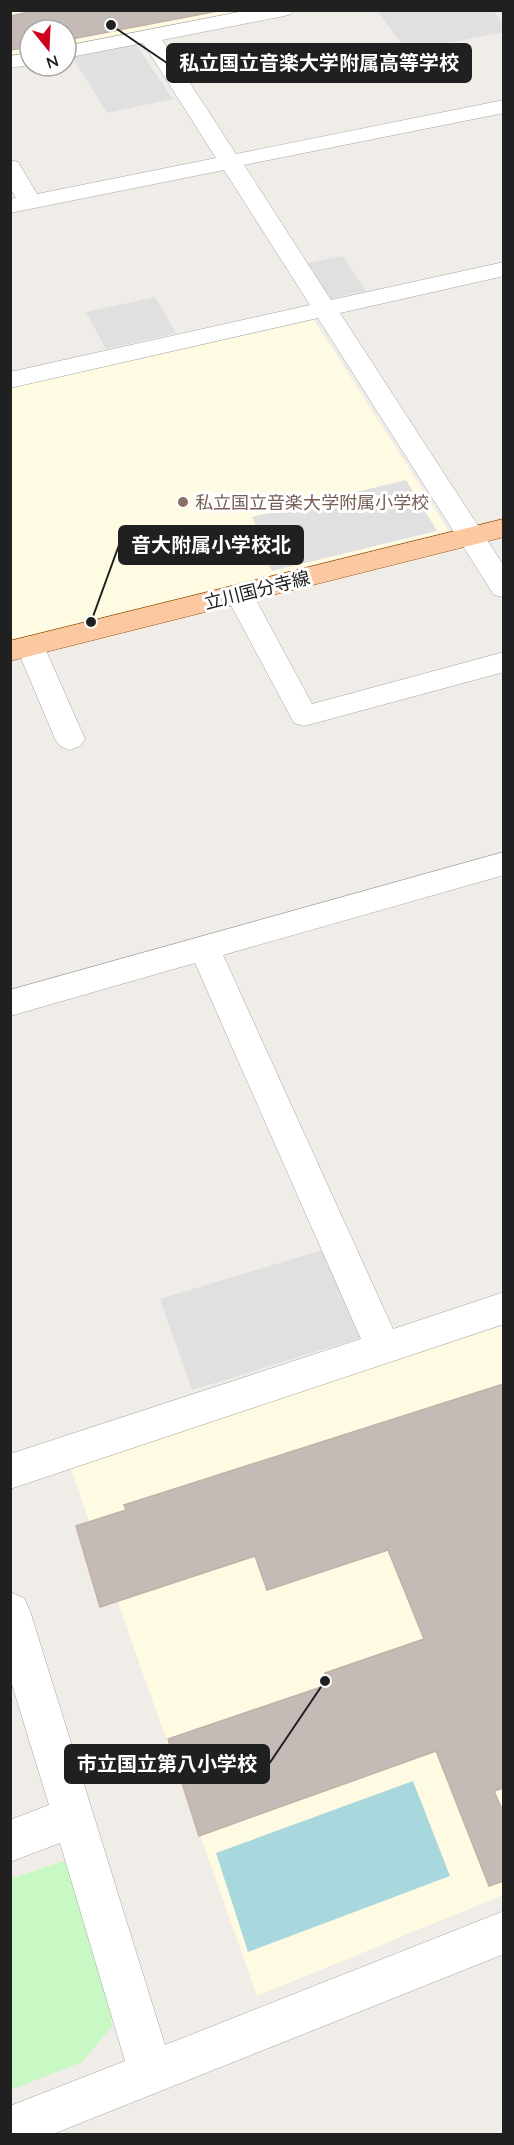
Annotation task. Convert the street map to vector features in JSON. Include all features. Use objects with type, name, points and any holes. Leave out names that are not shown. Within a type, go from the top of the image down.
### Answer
[{"type":"main road","name":"立川国分寺線","points":[[20,649],[504,528]]},
{"type":"street","points":[[78,50],[284,10]]},
{"type":"street","points":[[149,36],[504,588]]},
{"type":"street","points":[[10,167],[20,204],[504,106]]},
{"type":"street","points":[[10,380],[504,270]]},
{"type":"street","points":[[239,594],[304,716],[504,662]]},
{"type":"street","points":[[20,649],[69,739]]},
{"type":"street","points":[[10,1003],[504,863]]},
{"type":"street","points":[[204,948],[383,1347]]},
{"type":"street","points":[[10,1472],[504,1308]]},
{"type":"street","points":[[10,1611],[151,2073]]},
{"type":"street","points":[[10,1840],[73,1817]]},
{"type":"street","points":[[10,2129],[504,1932]]},
{"type":"shaded area","points":[[11,11],[270,11],[78,47],[78,18],[18,18],[18,58],[11,59]]},
{"type":"shaded area","points":[[377,11],[493,11],[503,23],[503,32],[407,51]]},
{"type":"shaded area","points":[[135,43],[173,99],[107,113],[78,66],[78,54]]},
{"type":"shaded area","points":[[343,256],[366,291],[329,299],[307,263]]},
{"type":"shaded area","points":[[155,297],[176,333],[106,349],[86,312]]},
{"type":"shaded area","points":[[314,320],[449,531],[11,640],[10,387]]},
{"type":"shaded area","points":[[406,480],[437,531],[272,571],[265,558],[243,563],[230,538],[259,532],[252,517]]},
{"type":"shaded area","points":[[326,1249],[363,1337],[192,1390],[160,1299]]},
{"type":"shaded area","points":[[503,1326],[503,1895],[257,1996],[70,1467]]},
{"type":"green space","points":[[67,1860],[107,1991],[112,2026],[82,2062],[11,2090],[10,1879]]},
{"type":"water","points":[[413,1781],[450,1876],[248,1952],[216,1853]]},
{"type":"building","points":[[38,10],[223,10],[78,38],[78,18],[18,18],[18,49],[10,50],[10,16]]},
{"type":"building","points":[[503,1384],[504,1788],[494,1791],[504,1814],[504,1881],[489,1886],[436,1751],[199,1836],[168,1739],[330,1684],[325,1673],[424,1639],[388,1550],[267,1590],[255,1556],[100,1607],[76,1526],[126,1510],[124,1505]]},
{"type":"place","name":"私立国立音楽大学附属高等学校","points":[[111,25]]},
{"type":"place","name":"私立国立音楽大学附属小学校","points":[[183,502]]},
{"type":"place","name":"音大附属小学校北","points":[[91,622]]},
{"type":"place","name":"市立国立第八小学校","points":[[325,1681]]}]
